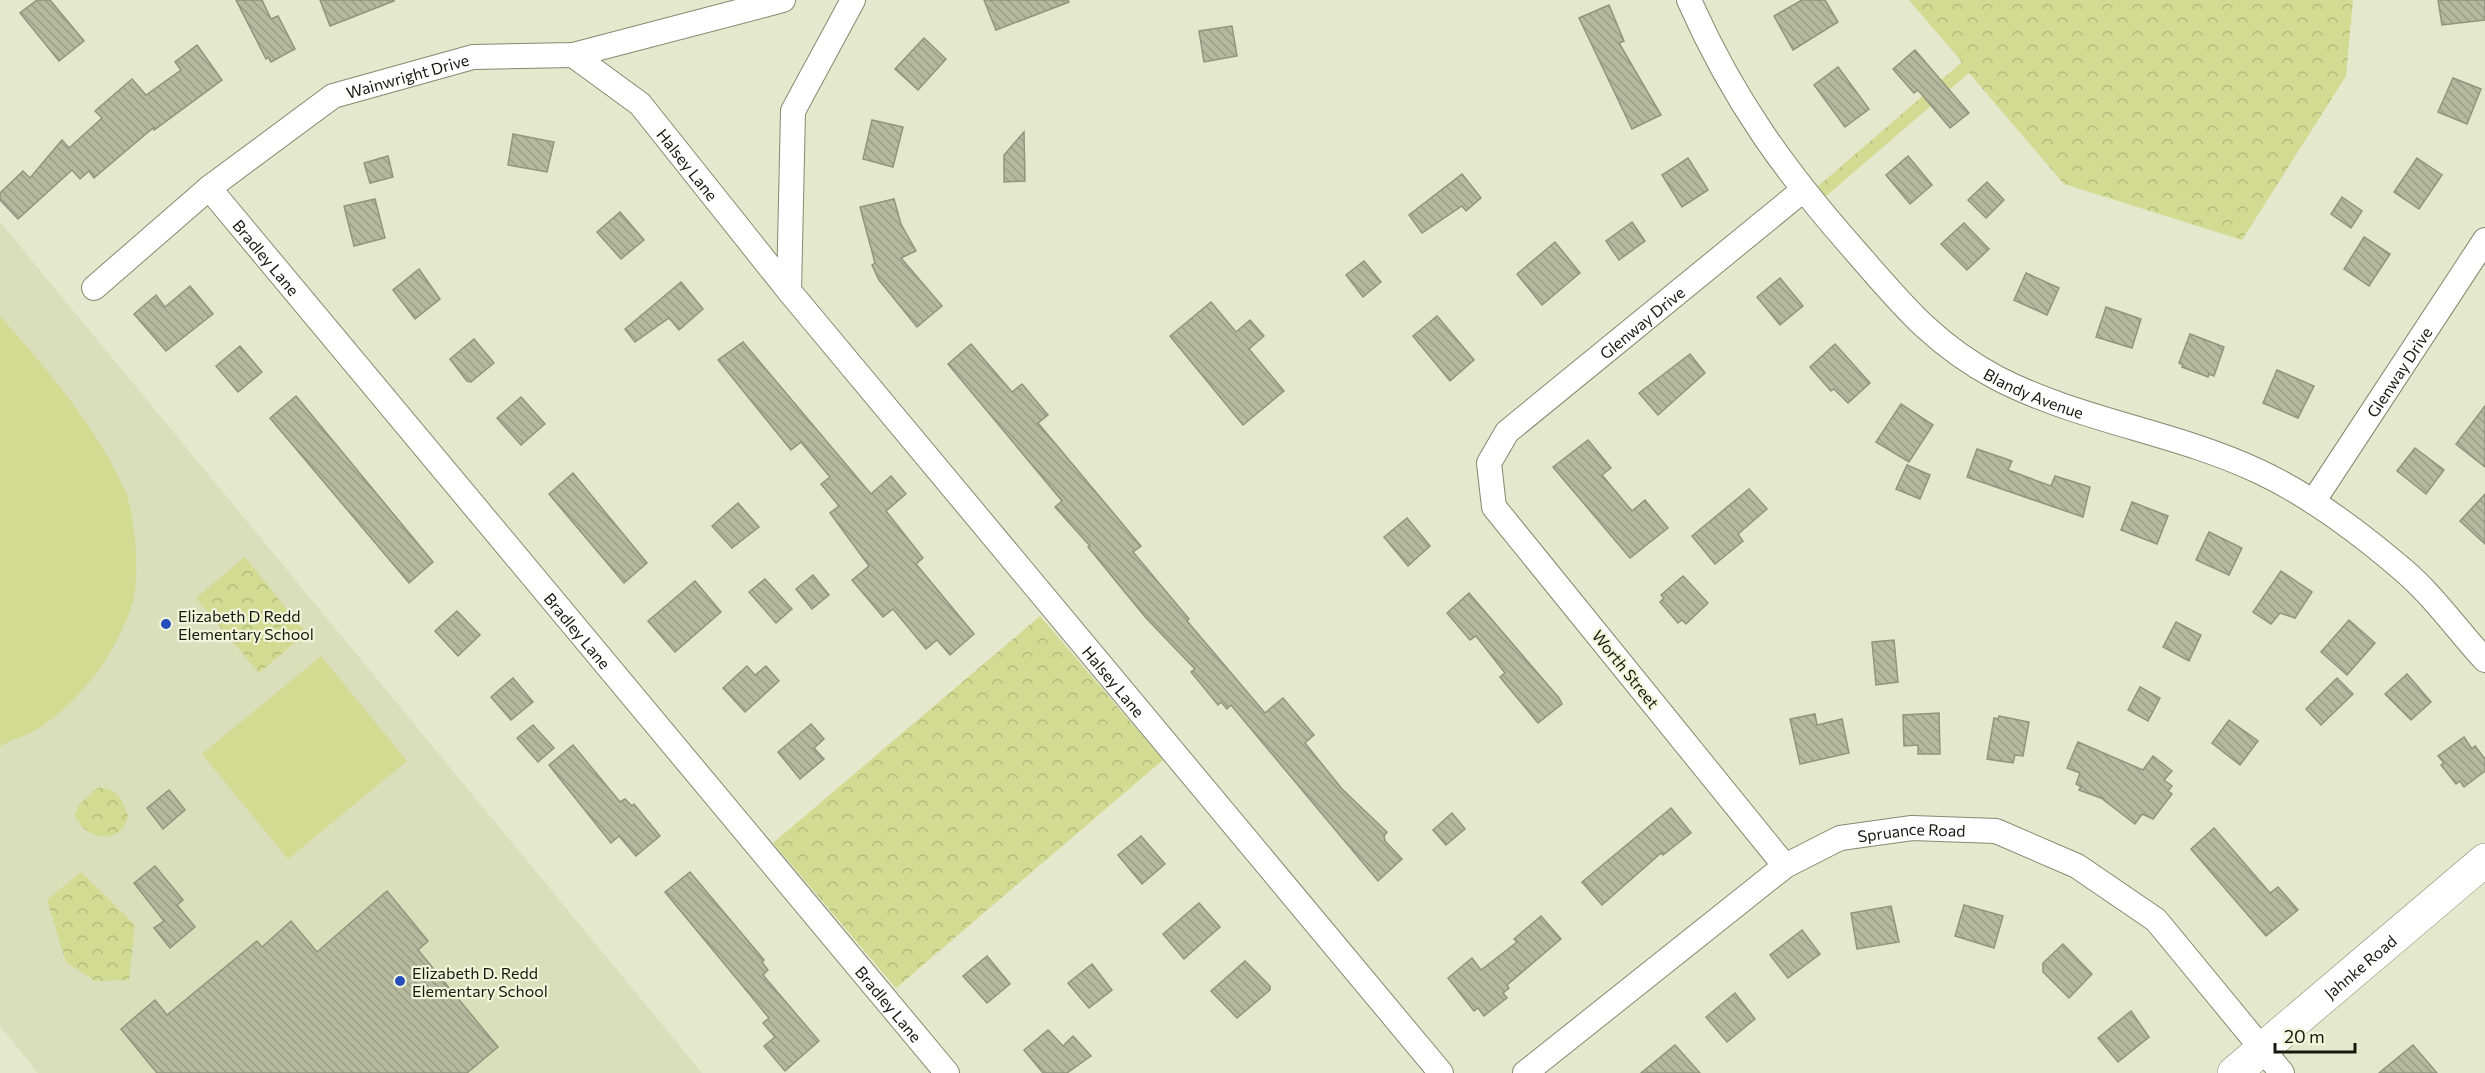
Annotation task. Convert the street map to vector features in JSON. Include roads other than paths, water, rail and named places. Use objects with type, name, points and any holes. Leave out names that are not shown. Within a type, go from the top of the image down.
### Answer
[{"type":"main road","name":"Jahnke Road","points":[[2234,1073],[2272,1061],[2485,860]]},
{"type":"street","name":"Wainwright Drive","points":[[94,288],[209,188],[333,96],[473,57],[573,55],[783,0]]},
{"type":"street","points":[[789,291],[793,111],[853,0]]},
{"type":"street","name":"Blandy Avenue","points":[[1689,0],[1736,93],[1802,191],[1915,320],[1941,343],[1979,367],[2046,398],[2241,464],[2313,501],[2404,570],[2485,660]]},
{"type":"street","name":"Halsey Lane","points":[[573,55],[640,104],[789,291],[1441,1073]]},
{"type":"street","name":"Bradley Lane","points":[[209,188],[947,1073]]},
{"type":"street","name":"Glenway Drive","points":[[1489,463],[1507,432],[1802,191]]},
{"type":"street","name":"Glenway Drive","points":[[2313,501],[2485,240]]},
{"type":"street","name":"Worth Street","points":[[1489,463],[1494,507],[1785,866]]},
{"type":"street","name":"Spruance Road","points":[[1525,1073],[1785,866],[1840,838],[1911,828],[1996,831],[2077,866],[2156,920],[2272,1061]]},
{"type":"place","name":"Elizabeth D Redd Elementary School","points":[[166,624]]},
{"type":"place","name":"Elizabeth D. Redd Elementary School","points":[[400,981]]}]
